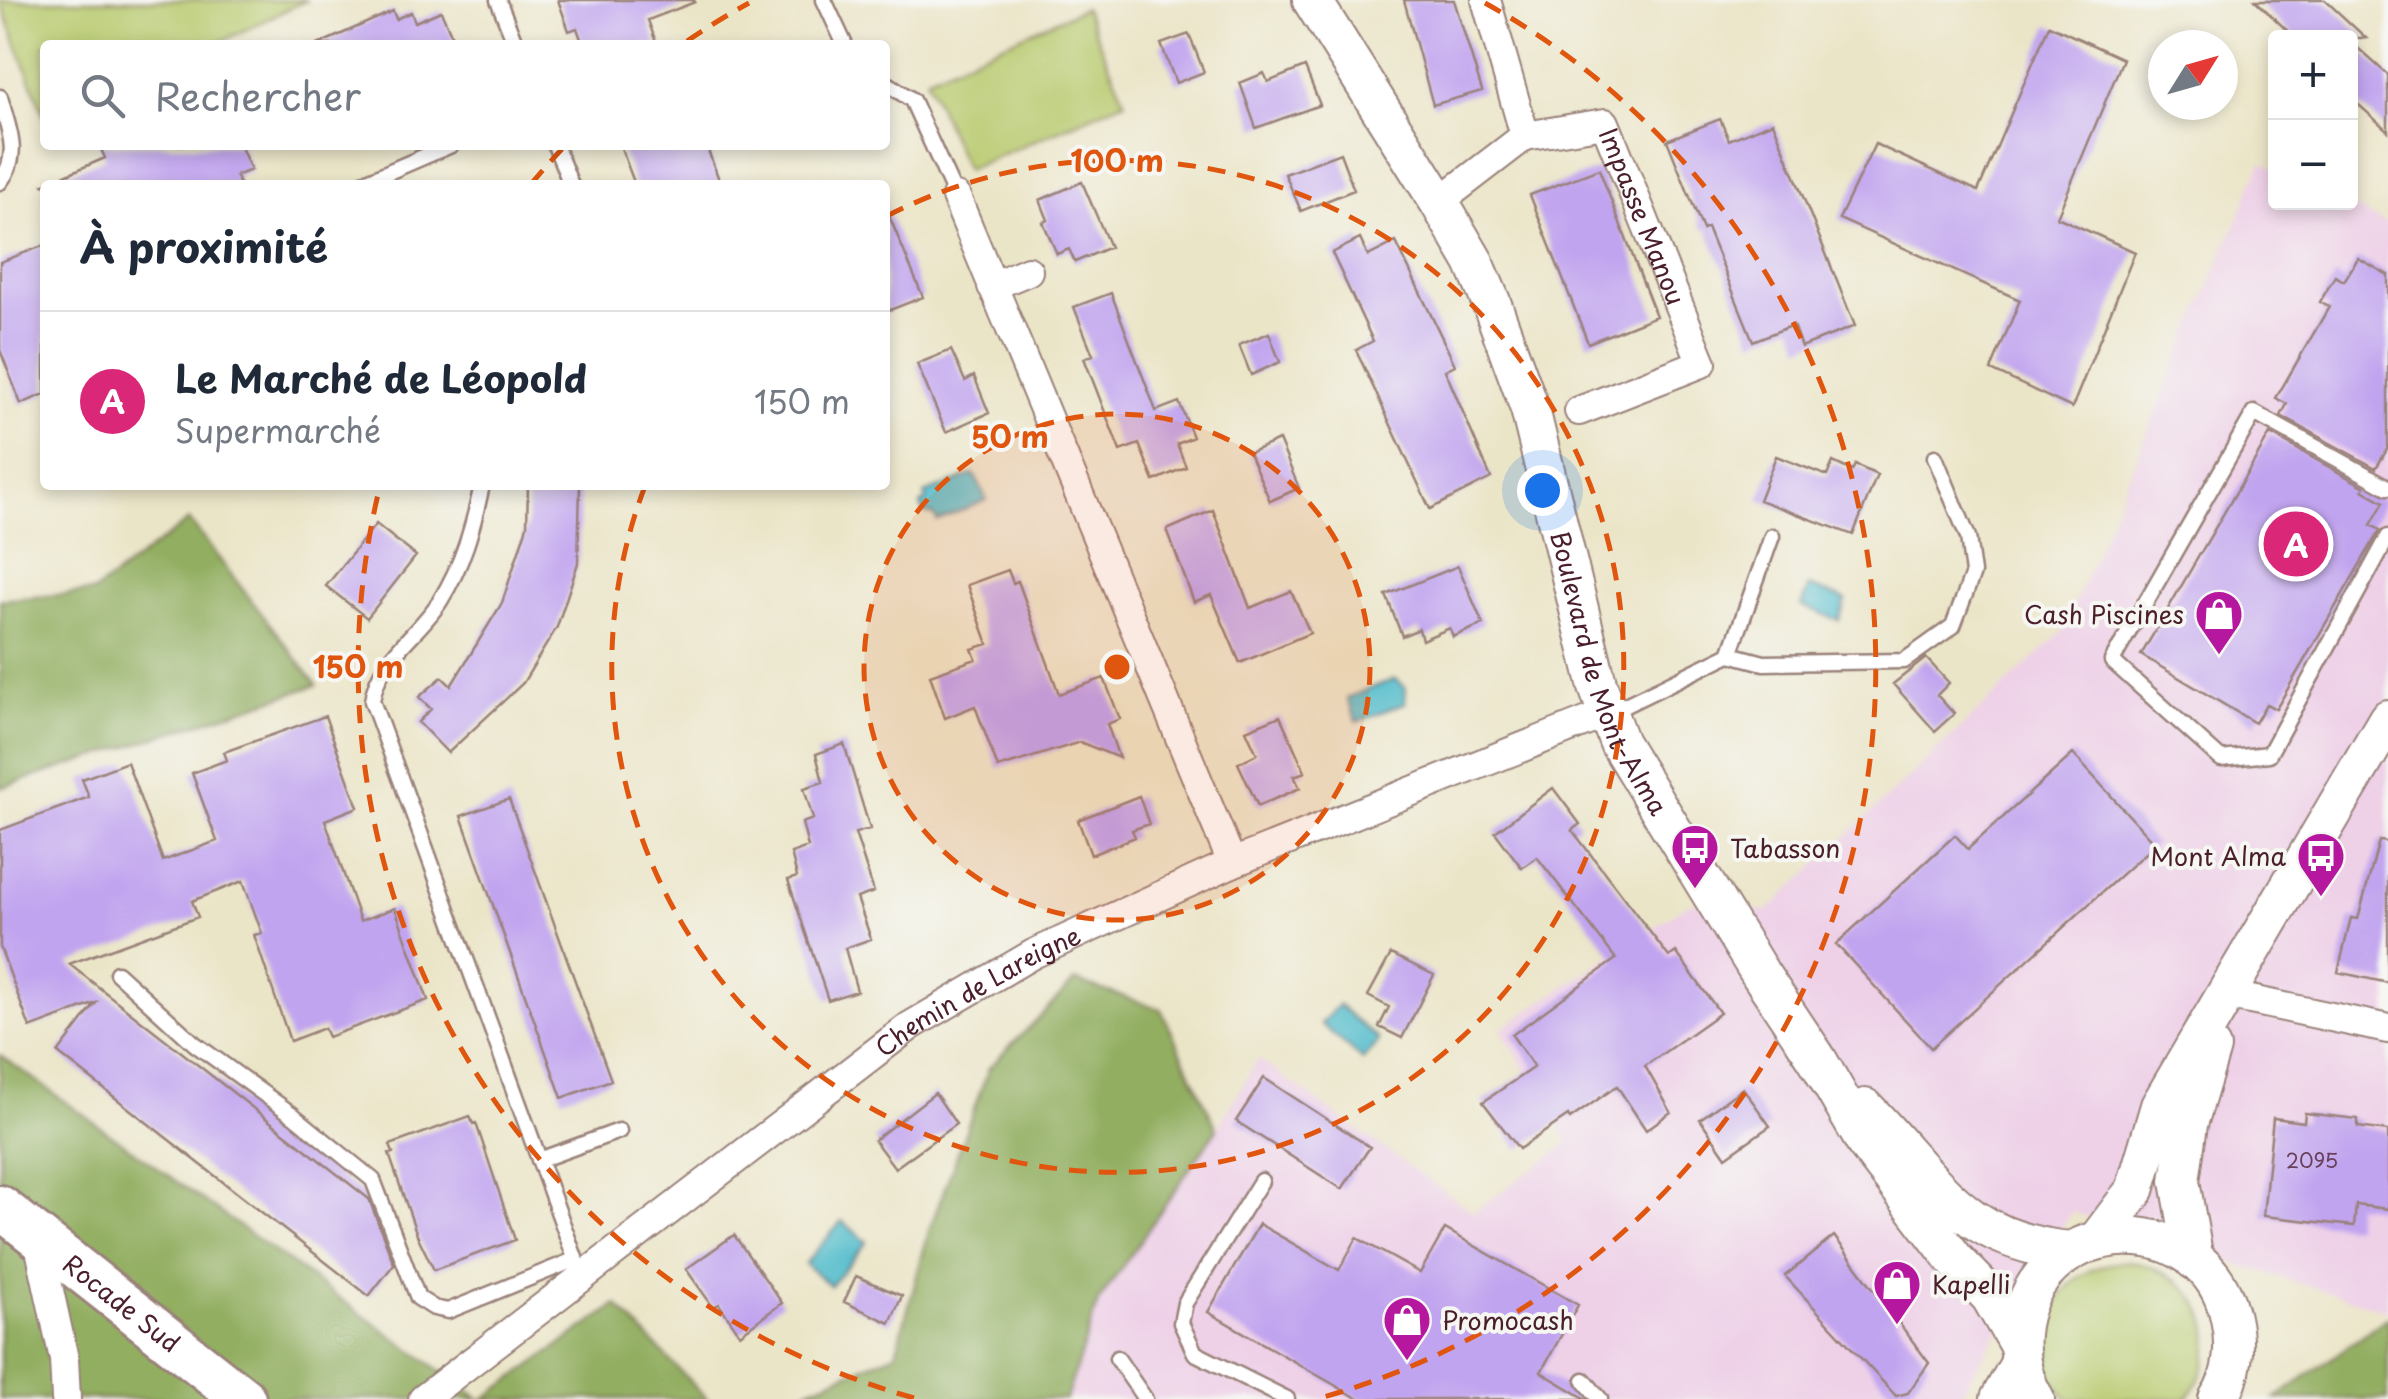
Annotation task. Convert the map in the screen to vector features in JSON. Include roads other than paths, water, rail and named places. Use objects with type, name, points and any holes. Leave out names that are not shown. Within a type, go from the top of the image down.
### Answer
[{"type":"main road","name":"Rocade Sud","points":[[0,1206],[38,1240],[244,1399]]},
{"type":"street","name":"Boulevard de Mont-Alma","points":[[1312,0],[1439,202],[1474,262],[1491,302],[1530,409],[1598,688],[1627,756],[1761,976],[1818,1060],[1865,1142],[1955,1260],[1990,1296],[2019,1354],[2035,1399]]},
{"type":"street","points":[[1486,0],[1525,136]]},
{"type":"street","name":"Impasse Manou","points":[[1439,202],[1525,136],[1606,124],[1702,364],[1579,411]]},
{"type":"street","points":[[956,197],[1232,863]]},
{"type":"street","points":[[992,286],[1028,271]]},
{"type":"street","name":"Chemin de Lareigne","points":[[422,1399],[578,1269],[910,1026],[1033,954],[1232,863],[1608,713]]},
{"type":"street","points":[[2000,1399],[2019,1354],[2024,1307],[2042,1275],[2085,1244],[2135,1190],[2160,1106],[2388,719]]},
{"type":"street","points":[[2227,995],[2388,1029]]},
{"type":"street","points":[[2227,995],[2188,1124],[2180,1180],[2194,1260],[2214,1281],[2228,1307],[2234,1336],[2225,1382],[2249,1399]]},
{"type":"street","name":"Boulevard de Mont-Alma","points":[[1818,1060],[1939,1190],[1984,1228],[2032,1246],[2085,1244],[2132,1236],[2165,1242],[2194,1260]]},
{"type":"street","points":[[38,1240],[64,1359],[66,1399]]},
{"type":"lane","points":[[498,0],[514,40]]},
{"type":"lane","points":[[824,0],[843,40]]},
{"type":"lane","points":[[890,85],[912,100],[956,197]]},
{"type":"lane","points":[[0,97],[12,144],[11,168],[0,182]]},
{"type":"lane","points":[[370,180],[439,150]]},
{"type":"lane","points":[[557,150],[568,180]]},
{"type":"lane","points":[[2388,487],[2254,413],[2112,661],[2220,758],[2269,754],[2388,537]]},
{"type":"lane","points":[[1608,713],[1730,654],[1764,663],[1904,661],[1953,626],[1972,573],[1968,538],[1935,458]]},
{"type":"lane","points":[[117,973],[194,1044],[293,1115],[374,1180],[418,1298],[448,1311],[578,1269],[372,701],[374,682],[384,664],[438,604],[458,570],[481,490]]},
{"type":"lane","points":[[1730,654],[1772,536]]},
{"type":"lane","points":[[538,1160],[618,1131]]},
{"type":"lane","points":[[1261,1181],[1184,1303],[1181,1322],[1196,1353],[1287,1399]]},
{"type":"lane","points":[[1117,1358],[1145,1399]]},
{"type":"lane","points":[[1584,1380],[1600,1399]]},
{"type":"water","points":[[974,474],[987,500],[937,521],[934,515],[924,513],[921,505],[927,499],[925,494]]},
{"type":"water","points":[[1809,586],[1846,600],[1839,620],[1801,606]]},
{"type":"water","points":[[1395,679],[1406,688],[1405,703],[1357,722],[1347,698]]},
{"type":"water","points":[[1338,1005],[1379,1040],[1363,1060],[1321,1024]]},
{"type":"water","points":[[842,1221],[867,1242],[830,1286],[805,1264]]},
{"type":"place","name":"Le Marché de Léopold","points":[[2296,544]]},
{"type":"place","name":"Cash Piscines","points":[[2219,656]]},
{"type":"place","name":"Tabasson","points":[[1695,890]]},
{"type":"place","name":"Mont Alma","points":[[2321,898]]},
{"type":"place","name":"Kapelli","points":[[1897,1326]]},
{"type":"place","name":"Promocash","points":[[1407,1362]]}]
